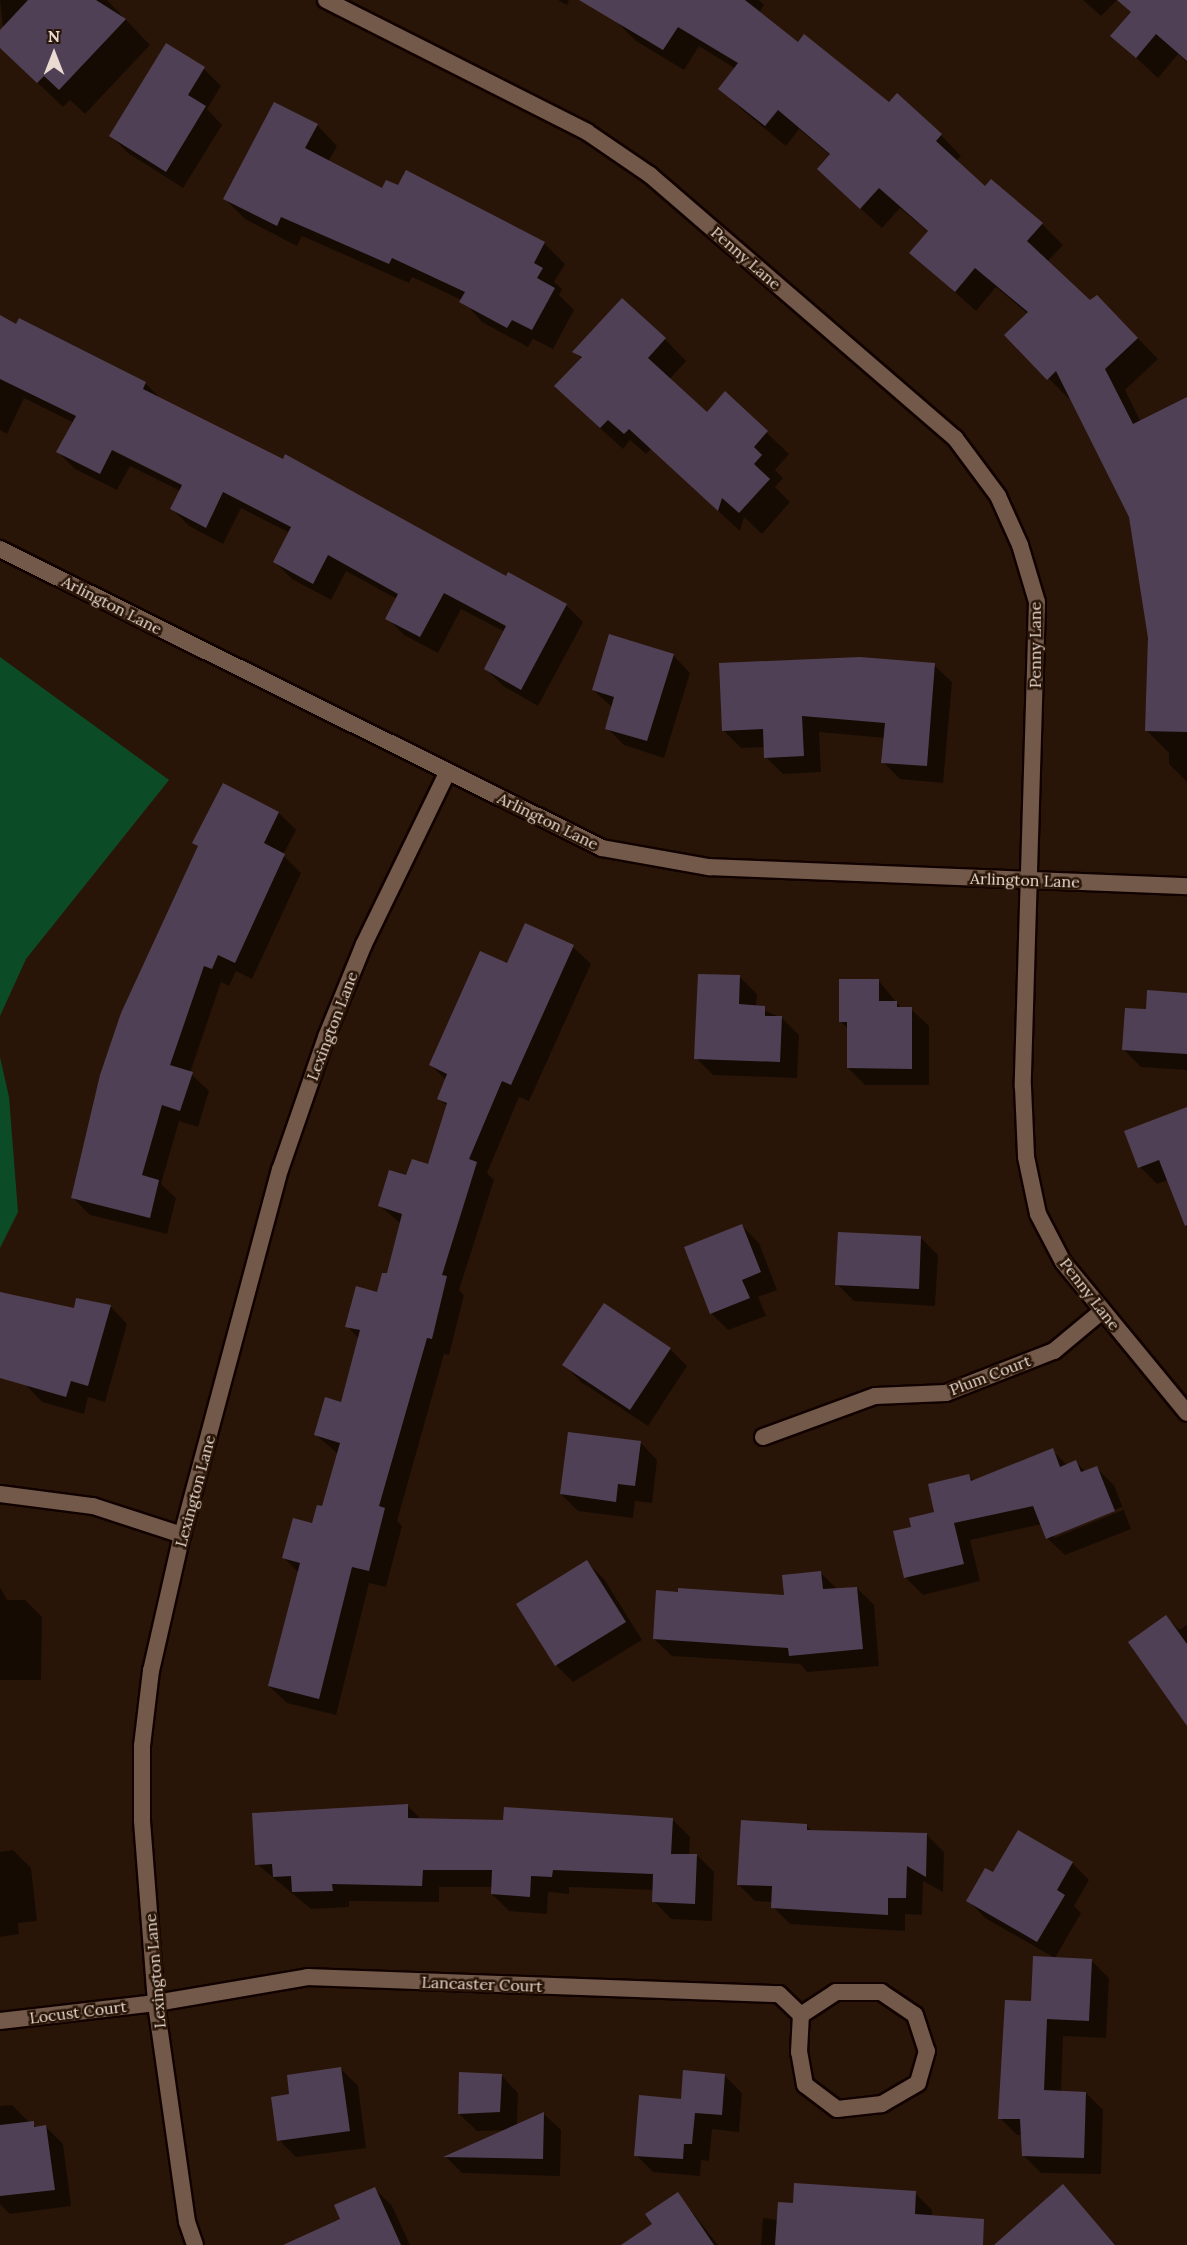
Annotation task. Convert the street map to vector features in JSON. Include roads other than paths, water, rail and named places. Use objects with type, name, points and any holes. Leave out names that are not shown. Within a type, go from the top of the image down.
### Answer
[{"type":"street","name":"Penny Lane","points":[[326,0],[587,132],[632,163],[955,438],[998,496],[1020,545],[1037,602],[1031,880],[1023,1087],[1026,1157],[1038,1214],[1063,1262],[1187,1413]]},
{"type":"street","name":"Arlington Lane","points":[[0,549],[602,848],[709,867],[1187,886]]},
{"type":"street","name":"Lexington Lane","points":[[195,2245],[187,2222],[156,2003],[142,1820],[142,1746],[151,1671],[182,1535],[280,1170],[322,1048],[364,944],[447,773]]},
{"type":"street","name":"Plum Court","points":[[763,1437],[875,1396],[946,1394],[1054,1351],[1101,1311]]},
{"type":"street","points":[[0,1494],[93,1506],[182,1535]]},
{"type":"street","name":"Lancaster Court","points":[[156,2003],[308,1977],[779,1994],[801,2015]]},
{"type":"street","points":[[836,1992],[881,1992],[915,2015],[927,2051],[918,2083],[882,2104],[837,2109],[805,2085],[799,2052],[801,2015],[836,1992]]},
{"type":"street","name":"Locust Court","points":[[0,2021],[156,2003]]}]
